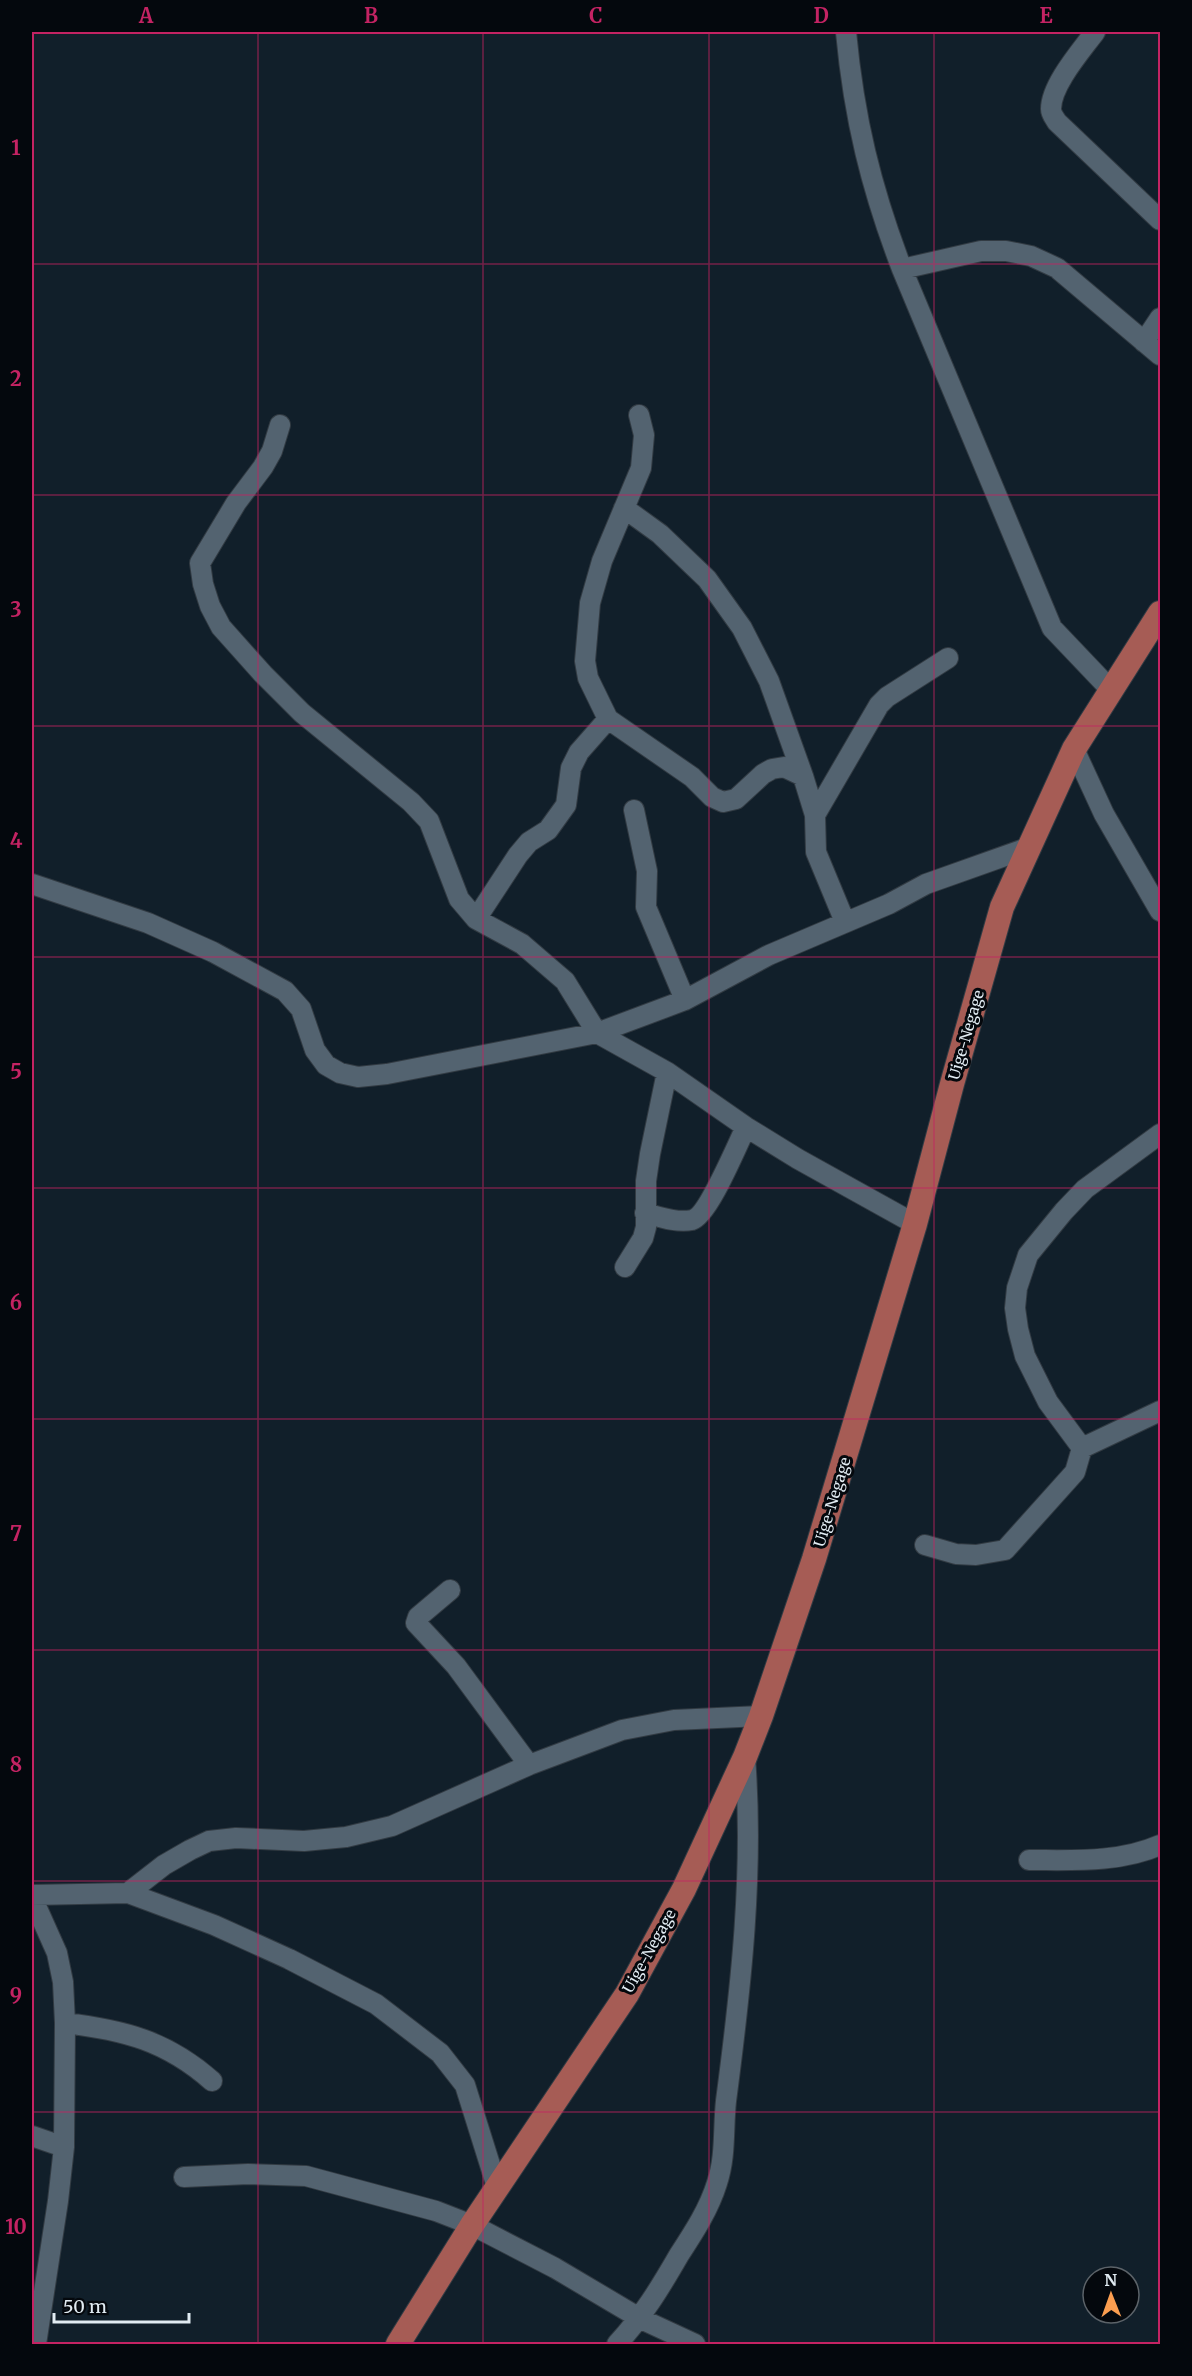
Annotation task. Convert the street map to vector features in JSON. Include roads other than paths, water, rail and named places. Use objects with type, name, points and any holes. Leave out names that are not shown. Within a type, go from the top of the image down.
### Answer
[{"type":"main road","name":"Uige-Negage","points":[[398,2344],[472,2225],[627,1994],[684,1888],[745,1757],[814,1559],[915,1224],[1002,907],[1074,749],[1161,614]]},
{"type":"street","points":[[846,32],[850,75],[862,144],[882,216],[902,269],[1052,628],[1111,690]]},
{"type":"street","points":[[1095,32],[1058,84],[1051,112],[1057,122],[1161,220]]},
{"type":"street","points":[[902,269],[981,251],[1006,251],[1031,256],[1057,268],[1161,355]]},
{"type":"street","points":[[1144,342],[1161,318]]},
{"type":"street","points":[[639,415],[644,435],[641,468],[596,582],[590,603],[585,639],[588,678],[608,718],[692,777],[712,797],[723,802],[736,799],[763,774],[772,769],[784,767],[803,776]]},
{"type":"street","points":[[280,424],[268,459],[236,503],[200,563],[203,584],[210,606],[221,627],[302,713],[411,802],[429,821],[459,899],[476,920],[522,944],[543,960],[564,981],[597,1033],[667,1072],[746,1127],[798,1159],[915,1224]]},
{"type":"street","points":[[624,508],[660,534],[707,579],[742,628],[769,681],[803,776],[815,815],[816,852],[845,922]]},
{"type":"street","points":[[815,815],[879,705],[887,697],[948,658]]},
{"type":"street","points":[[476,920],[518,855],[529,842],[548,830],[566,805],[571,768],[579,752],[608,718]]},
{"type":"street","points":[[1074,749],[1104,814],[1161,911]]},
{"type":"street","points":[[634,810],[647,871],[646,908],[685,1000]]},
{"type":"street","points":[[32,884],[148,923],[213,952],[285,991],[301,1009],[315,1050],[326,1065],[339,1073],[358,1077],[387,1074],[597,1033],[685,1000],[769,955],[889,904],[926,884],[1030,847]]},
{"type":"street","points":[[625,1267],[643,1238],[646,1227],[650,1154],[667,1072]]},
{"type":"street","points":[[645,1213],[680,1221],[694,1220],[700,1215],[706,1209],[746,1127]]},
{"type":"street","points":[[1082,1448],[1048,1402],[1026,1356],[1016,1318],[1017,1288],[1028,1255],[1064,1211],[1085,1189],[1161,1134]]},
{"type":"street","points":[[925,1545],[956,1554],[976,1555],[1005,1550],[1075,1472],[1082,1448],[1161,1411]]},
{"type":"street","points":[[450,1590],[418,1617],[416,1623],[456,1666],[529,1765]]},
{"type":"street","points":[[128,1893],[164,1866],[209,1841],[236,1838],[304,1841],[346,1836],[392,1826],[529,1765],[622,1730],[649,1723],[761,1716]]},
{"type":"street","points":[[617,2344],[640,2319],[701,2219],[717,2183],[723,2156],[726,2103],[740,1994],[746,1902],[749,1831],[745,1757]]},
{"type":"street","points":[[1029,1860],[1081,1861],[1119,1857],[1161,1845]]},
{"type":"street","points":[[36,2344],[64,2146],[65,2023],[63,1982],[57,1953],[32,1896],[128,1893],[214,1925],[288,1959],[376,2004],[417,2033],[440,2053],[465,2085],[497,2187]]},
{"type":"street","points":[[65,2023],[103,2027],[163,2047],[190,2062],[212,2081]]},
{"type":"street","points":[[32,2136],[64,2146]]},
{"type":"street","points":[[184,2176],[248,2174],[306,2176],[436,2211],[472,2225],[555,2268],[640,2319],[695,2344]]}]
